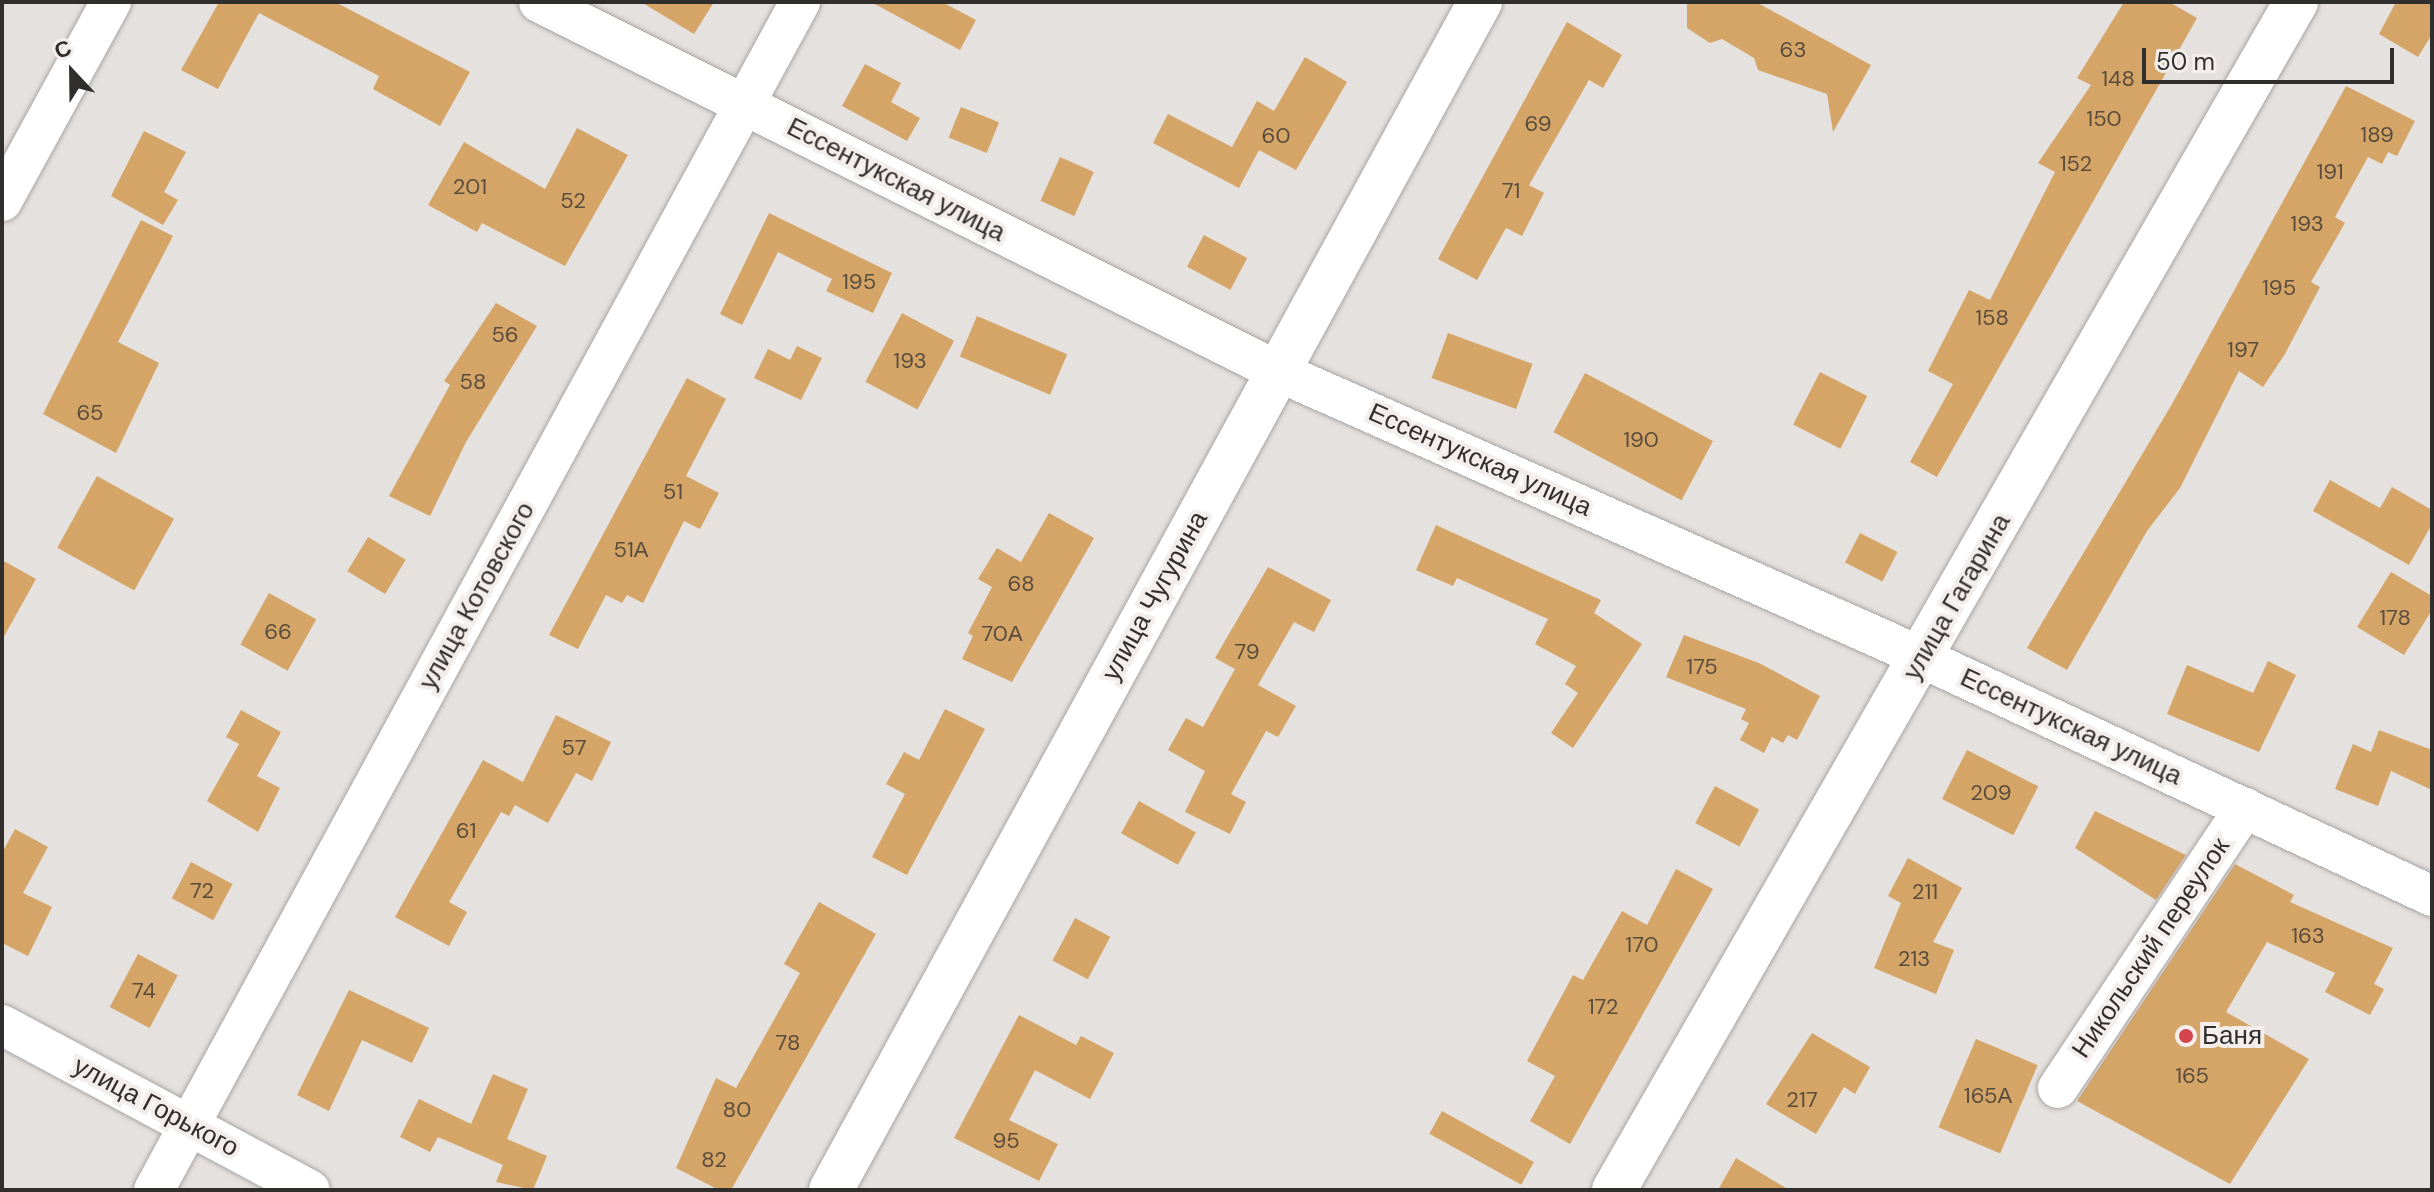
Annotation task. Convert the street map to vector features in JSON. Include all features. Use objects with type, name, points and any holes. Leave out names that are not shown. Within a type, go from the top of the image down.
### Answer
[{"type":"street","points":[[2,201],[111,2]]},
{"type":"street","name":"Ессентукская улица","points":[[539,2],[1277,371],[1922,658],[2432,896]]},
{"type":"street","name":"улица Котовского","points":[[154,1190],[800,2]]},
{"type":"street","name":"улица Чугурина","points":[[831,1190],[1480,2]]},
{"type":"street","name":"улица Гагарина","points":[[1614,1190],[2296,2]]},
{"type":"street","name":"Никольский переулок","points":[[2058,1088],[2245,808]]},
{"type":"street","name":"улица Горького","points":[[2,1025],[310,1190]]},
{"type":"building","points":[[219,2],[335,2],[470,72],[440,126],[373,89],[379,76],[259,13],[218,89],[181,70]]},
{"type":"building","points":[[641,2],[714,2],[694,34]]},
{"type":"building","points":[[871,2],[942,2],[976,20],[960,50]]},
{"type":"building","points":[[1687,2],[1756,2],[1871,65],[1833,132],[1827,94],[1758,70],[1754,58],[1722,39],[1710,43],[1687,28]]},
{"type":"building","points":[[2124,2],[2169,2],[2197,18],[1937,477],[1910,462],[1953,384],[1928,371],[1969,290],[1990,300],[2055,172],[2038,163],[2091,85],[2077,78]]},
{"type":"building","points":[[2396,2],[2432,2],[2432,34],[2418,57],[2379,34]]},
{"type":"building","points":[[1567,22],[1622,55],[1603,88],[1589,80],[1529,185],[1544,193],[1522,236],[1506,228],[1477,280],[1438,259]]},
{"type":"building","points":[[1305,57],[1347,82],[1296,170],[1259,150],[1239,188],[1153,143],[1168,114],[1232,147],[1257,101],[1274,111]]},
{"type":"building","points":[[865,64],[901,83],[891,102],[920,118],[907,141],[842,106]]},
{"type":"building","points":[[2346,86],[2415,121],[2397,156],[2388,152],[2382,164],[2368,157],[2335,217],[2345,223],[2311,282],[2320,287],[2285,354],[2263,387],[2239,371],[2180,488],[2147,531],[2067,670],[2027,648],[2172,404]]},
{"type":"building","points":[[961,107],[999,122],[987,153],[949,138]]},
{"type":"building","points":[[577,128],[628,155],[565,266],[482,223],[477,232],[428,205],[464,142],[545,189]]},
{"type":"building","points":[[144,131],[186,152],[164,192],[178,200],[163,225],[111,196]]},
{"type":"building","points":[[1060,157],[1094,172],[1074,216],[1040,201]]},
{"type":"building","points":[[769,213],[892,273],[873,313],[826,291],[832,279],[778,252],[742,325],[720,314]]},
{"type":"building","points":[[141,220],[173,236],[118,342],[159,363],[116,453],[43,414]]},
{"type":"building","points":[[1204,235],[1247,258],[1230,290],[1187,267]]},
{"type":"building","points":[[496,303],[537,326],[466,442],[430,516],[389,496],[450,385],[444,381]]},
{"type":"building","points":[[902,313],[954,341],[917,410],[865,382]]},
{"type":"building","points":[[977,316],[1067,354],[1050,395],[960,357]]},
{"type":"building","points":[[1448,333],[1533,364],[1516,409],[1432,378]]},
{"type":"building","points":[[797,346],[822,358],[801,400],[754,378],[768,349],[790,360]]},
{"type":"building","points":[[1820,372],[1867,396],[1840,449],[1793,425]]},
{"type":"building","points":[[1585,373],[1713,441],[1682,500],[1554,432]]},
{"type":"building","points":[[687,378],[726,399],[686,476],[719,493],[700,529],[684,521],[643,603],[627,595],[622,603],[606,595],[578,649],[549,635]]},
{"type":"building","points":[[97,476],[174,519],[134,590],[57,548]]},
{"type":"building","points":[[2330,480],[2380,508],[2392,487],[2432,510],[2432,524],[2409,565],[2313,511]]},
{"type":"building","points":[[1049,513],[1094,538],[1012,682],[962,659],[973,636],[968,633],[992,587],[978,579],[997,548],[1021,562]]},
{"type":"building","points":[[1436,525],[1601,600],[1594,613],[1642,644],[1573,748],[1551,733],[1578,693],[1565,684],[1576,666],[1535,644],[1548,619],[1457,578],[1453,586],[1416,570]]},
{"type":"building","points":[[1860,533],[1897,552],[1882,581],[1845,562]]},
{"type":"building","points":[[368,537],[406,560],[385,594],[347,571]]},
{"type":"building","points":[[2,560],[36,579],[2,640]]},
{"type":"building","points":[[1268,567],[1331,600],[1314,632],[1294,622],[1258,685],[1296,706],[1278,737],[1266,731],[1231,794],[1246,802],[1230,834],[1185,812],[1205,771],[1168,750],[1186,718],[1203,727],[1235,669],[1215,658]]},
{"type":"building","points":[[2391,572],[2432,596],[2432,610],[2404,655],[2357,627]]},
{"type":"building","points":[[269,593],[316,619],[288,671],[240,645]]},
{"type":"building","points":[[1684,635],[1759,663],[1820,696],[1797,740],[1788,735],[1783,743],[1772,737],[1764,753],[1740,740],[1749,723],[1741,719],[1746,709],[1666,677]]},
{"type":"building","points":[[2268,661],[2296,675],[2259,752],[2167,714],[2187,665],[2253,693]]},
{"type":"building","points":[[945,709],[985,729],[907,875],[872,857],[905,794],[886,784],[904,752],[919,760]]},
{"type":"building","points":[[241,710],[281,732],[257,776],[280,788],[258,832],[207,801],[239,744],[226,737]]},
{"type":"building","points":[[556,715],[611,742],[592,781],[576,773],[548,823],[515,805],[509,816],[501,812],[449,902],[467,912],[449,946],[395,917],[483,760],[523,782]]},
{"type":"building","points":[[2379,730],[2432,750],[2432,790],[2391,771],[2378,806],[2335,789],[2353,744],[2371,752]]},
{"type":"building","points":[[1967,750],[2038,786],[2013,835],[1942,799]]},
{"type":"building","points":[[1715,786],[1759,809],[1739,847],[1695,823]]},
{"type":"building","points":[[1139,801],[1196,833],[1178,865],[1121,833]]},
{"type":"building","points":[[2095,811],[2186,855],[2156,900],[2075,848]]},
{"type":"building","points":[[15,829],[48,847],[23,893],[52,907],[28,956],[2,943],[2,853]]},
{"type":"building","points":[[1908,858],[1962,888],[1933,942],[1954,950],[1936,994],[1874,968],[1901,903],[1888,896]]},
{"type":"building","points":[[191,862],[232,884],[213,920],[172,898]]},
{"type":"building","name":"Баня","points":[[2235,864],[2294,895],[2290,902],[2393,948],[2374,984],[2384,989],[2370,1015],[2325,992],[2335,973],[2267,942],[2226,1012],[2309,1059],[2230,1184],[2077,1101]]},
{"type":"building","points":[[1676,869],[1713,889],[1570,1144],[1530,1121],[1555,1076],[1527,1061],[1573,975],[1583,980],[1622,911],[1647,925]]},
{"type":"building","points":[[819,902],[876,934],[731,1190],[719,1190],[676,1168],[716,1078],[736,1088],[800,973],[784,964]]},
{"type":"building","points":[[1075,918],[1110,937],[1088,979],[1052,960]]},
{"type":"building","points":[[138,954],[178,975],[150,1028],[110,1007]]},
{"type":"building","points":[[349,990],[429,1028],[412,1063],[362,1040],[329,1111],[297,1095]]},
{"type":"building","points":[[1019,1015],[1076,1045],[1081,1036],[1114,1053],[1090,1099],[1035,1070],[1009,1120],[1058,1144],[1039,1181],[954,1138]]},
{"type":"building","points":[[1812,1033],[1870,1067],[1855,1094],[1844,1087],[1816,1134],[1766,1104]]},
{"type":"building","points":[[1976,1039],[2038,1065],[2000,1154],[1938,1127]]},
{"type":"building","points":[[493,1074],[528,1089],[507,1139],[547,1156],[533,1190],[496,1182],[503,1165],[438,1137],[430,1152],[400,1137],[419,1099],[471,1124]]},
{"type":"building","points":[[1442,1111],[1534,1162],[1521,1185],[1429,1134]]},
{"type":"building","points":[[1736,1158],[1789,1190],[1718,1190]]},
{"type":"place","name":"Баня","points":[[2186,1036]]}]
